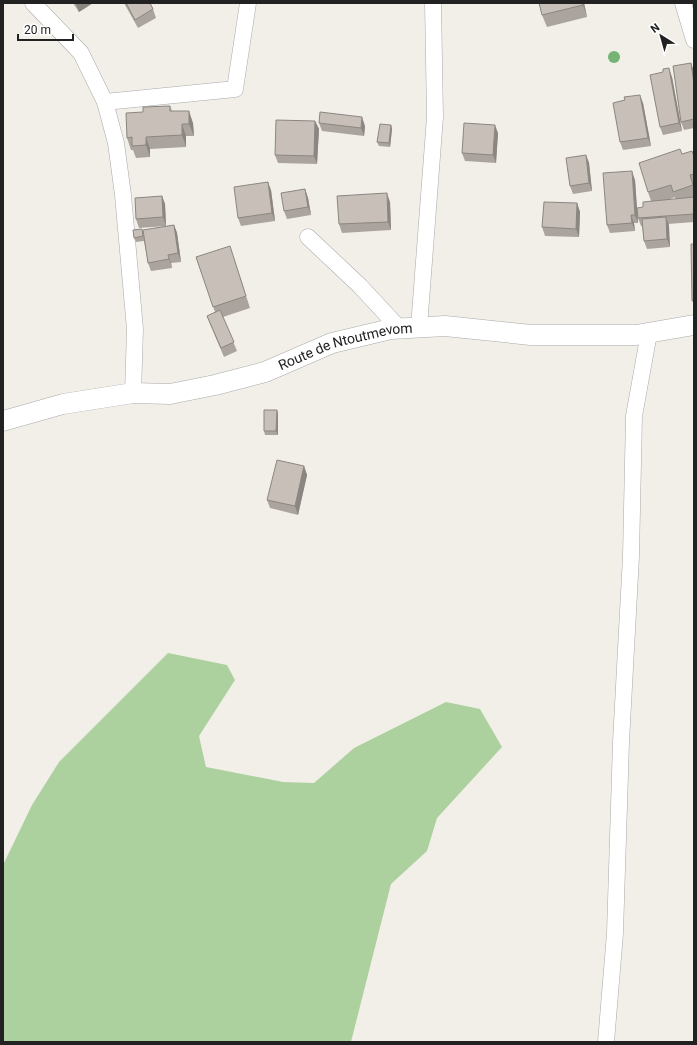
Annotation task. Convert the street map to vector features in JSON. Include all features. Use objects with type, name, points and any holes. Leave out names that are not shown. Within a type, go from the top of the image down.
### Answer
[{"type":"street","points":[[33,3],[81,53],[105,102],[116,143],[123,195],[135,329],[133,393]]},
{"type":"street","points":[[105,102],[235,90],[248,3]]},
{"type":"street","points":[[419,327],[435,117],[433,3]]},
{"type":"street","points":[[683,3],[694,40]]},
{"type":"street","points":[[308,237],[360,286],[399,328]]},
{"type":"street","name":"Route de Ntoutmevom","points":[[3,421],[63,404],[133,393],[170,394],[215,385],[265,372],[332,343],[399,328],[445,326],[531,335],[636,335],[694,325]]},
{"type":"street","points":[[606,1042],[615,933],[621,742],[631,556],[634,416],[649,333]]},
{"type":"green space","points":[[168,653],[227,665],[235,680],[199,736],[206,767],[283,782],[314,783],[354,748],[446,702],[480,709],[502,747],[437,818],[427,851],[391,884],[351,1042],[3,1042],[3,865],[32,805],[59,762]]},
{"type":"building","points":[[126,3],[150,3],[153,9],[135,20]]},
{"type":"building","points":[[539,3],[582,3],[583,5],[542,15]]},
{"type":"building","points":[[691,63],[694,84],[694,119],[681,122],[673,66]]},
{"type":"building","points":[[669,68],[679,123],[660,127],[650,75],[663,72],[663,69]]},
{"type":"building","points":[[640,95],[648,138],[620,142],[613,103],[625,100],[624,97]]},
{"type":"building","points":[[170,106],[170,111],[189,111],[189,124],[182,124],[182,135],[146,137],[146,145],[132,146],[132,137],[127,138],[126,113],[143,112],[143,107]]},
{"type":"building","points":[[320,112],[362,117],[361,128],[319,123]]},
{"type":"building","points":[[276,120],[315,121],[314,156],[275,155]]},
{"type":"building","points":[[464,123],[495,125],[493,155],[462,153]]},
{"type":"building","points":[[380,124],[391,125],[389,143],[377,142]]},
{"type":"building","points":[[680,149],[682,154],[692,151],[694,156],[694,174],[690,175],[693,185],[673,192],[671,185],[648,192],[639,163]]},
{"type":"building","points":[[586,155],[589,183],[570,186],[566,158]]},
{"type":"building","points":[[632,171],[635,215],[631,215],[632,223],[607,225],[603,173]]},
{"type":"building","points":[[268,182],[272,213],[238,218],[234,187]]},
{"type":"building","points":[[305,189],[308,207],[284,211],[281,193]]},
{"type":"building","points":[[387,193],[388,222],[339,224],[337,196]]},
{"type":"building","points":[[162,196],[163,217],[136,219],[135,198]]},
{"type":"building","points":[[694,197],[694,214],[638,218],[637,208],[643,207],[643,202]]},
{"type":"building","points":[[544,202],[577,203],[576,229],[542,227]]},
{"type":"building","points":[[666,217],[667,239],[644,241],[642,219]]},
{"type":"building","points":[[174,225],[178,253],[168,255],[169,259],[148,263],[143,230]]},
{"type":"building","points":[[142,229],[143,236],[134,238],[133,230]]},
{"type":"building","points":[[691,244],[694,244],[694,301],[692,301]]},
{"type":"building","points":[[230,246],[246,296],[213,307],[196,257]]},
{"type":"building","points":[[220,310],[234,342],[221,348],[207,316]]},
{"type":"building","points":[[264,410],[277,410],[276,431],[264,431]]},
{"type":"building","points":[[277,460],[304,466],[295,506],[267,500]]}]
